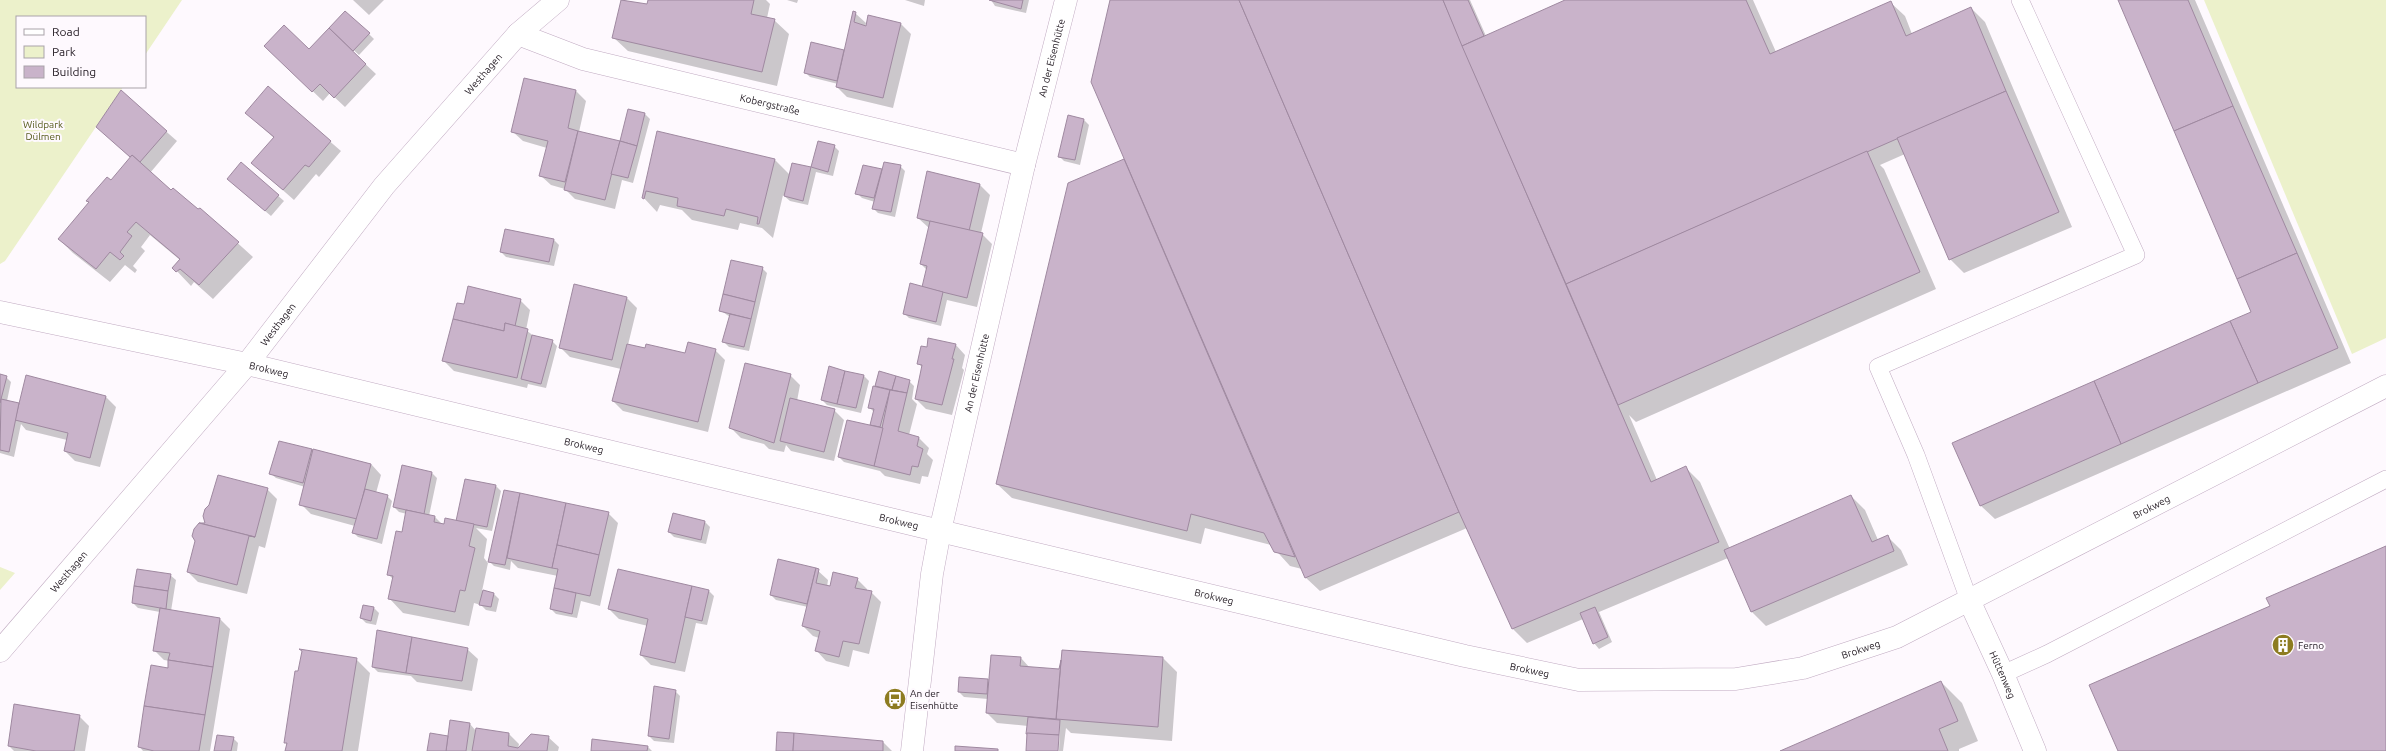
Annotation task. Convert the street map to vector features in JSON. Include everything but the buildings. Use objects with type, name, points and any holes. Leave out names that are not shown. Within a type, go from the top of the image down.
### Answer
[{"type":"street","name":"Westhagen","points":[[0,651],[247,364],[384,186],[518,34],[558,0]]},
{"type":"street","name":"An der Eisenhütte","points":[[912,751],[932,574],[940,531],[1024,165],[1066,0]]},
{"type":"street","name":"Kobergstraße","points":[[518,34],[583,59],[1024,165]]},
{"type":"street","name":"Brokweg","points":[[0,312],[247,364],[1465,656],[1579,680],[1736,679],[1803,668],[1897,637],[2386,386]]},
{"type":"street","name":"Hüttenweg","points":[[1969,600],[2003,674],[2035,751]]},
{"type":"lane","points":[[1969,600],[1919,462],[1878,366],[2136,255],[2020,0]]},
{"type":"lane","points":[[2003,674],[2047,654],[2386,479]]},
{"type":"green space","name":"Wildpark Dülmen","points":[[0,0],[182,0],[146,54],[146,16],[16,16],[16,88],[122,88],[5,261],[0,264]]},
{"type":"green space","points":[[2204,0],[2386,0],[2386,338],[2352,354]]},
{"type":"green space","points":[[0,567],[15,573],[0,590]]},
{"type":"place","name":"Ferno","points":[[2283,645]]},
{"type":"place","name":"An der Eisenhütte","points":[[895,699]]}]
